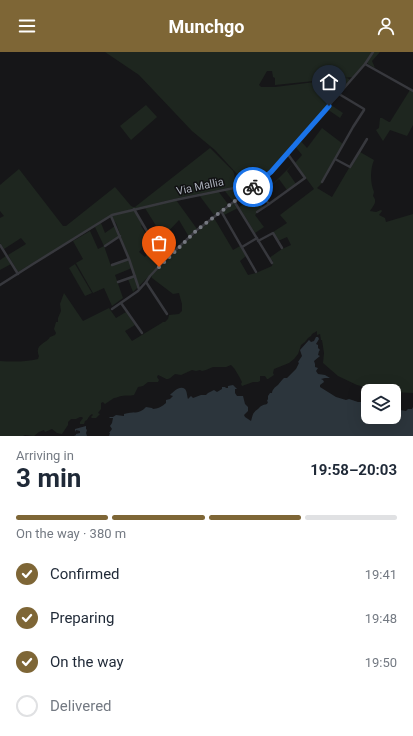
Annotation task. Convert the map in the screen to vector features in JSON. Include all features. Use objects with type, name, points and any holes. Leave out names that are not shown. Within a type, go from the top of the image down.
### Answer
[{"type":"street","points":[[112,309],[139,289],[150,276],[197,230],[252,185],[258,183],[271,172],[365,64],[373,52]]},
{"type":"street","points":[[365,64],[413,90]]},
{"type":"street","points":[[322,182],[364,110],[339,94]]},
{"type":"street","points":[[336,159],[350,167],[367,139]]},
{"type":"street","points":[[257,212],[305,178],[287,153]]},
{"type":"street","points":[[252,185],[269,204]]},
{"type":"street","name":"Via Mallia","points":[[0,285],[111,216],[198,194],[252,185]]},
{"type":"street","points":[[234,201],[272,263]]},
{"type":"street","points":[[134,209],[156,245],[168,232]]},
{"type":"street","points":[[221,211],[256,272]]},
{"type":"street","points":[[111,216],[129,258],[139,289]]},
{"type":"street","points":[[242,247],[274,233],[282,248]]},
{"type":"street","points":[[105,246],[120,236]]},
{"type":"street","points":[[0,245],[18,274]]},
{"type":"street","points":[[112,265],[129,258]]},
{"type":"street","points":[[118,282],[135,276]]},
{"type":"street","points":[[146,282],[167,314]]},
{"type":"street","points":[[121,303],[142,333]]},
{"type":"shaded area","points":[[105,52],[372,52],[353,77],[275,85],[275,78],[273,77],[272,71],[267,71],[259,85],[261,87],[275,87],[347,78],[350,80],[268,174],[257,182],[237,186],[235,185],[237,174],[215,150],[192,131],[139,75]]},
{"type":"shaded area","points":[[374,52],[380,52],[372,61],[375,68],[367,62]]},
{"type":"shaded area","points":[[410,90],[413,92],[413,125],[407,136],[390,130],[383,141],[376,130],[379,128],[380,118],[390,122]]},
{"type":"shaded area","points":[[146,105],[157,117],[131,140],[120,126]]},
{"type":"shaded area","points":[[331,105],[343,113],[340,118],[327,109]]},
{"type":"shaded area","points":[[322,128],[343,144],[322,183],[317,188],[332,197],[360,152],[374,160],[371,176],[375,202],[370,211],[376,212],[381,210],[382,211],[379,215],[385,218],[386,222],[413,214],[413,393],[401,392],[401,384],[361,384],[361,386],[338,376],[323,363],[324,353],[322,340],[320,334],[317,335],[317,331],[301,345],[298,354],[294,359],[289,363],[274,369],[274,375],[268,379],[265,376],[260,376],[260,381],[242,386],[240,378],[231,365],[226,367],[213,367],[202,371],[192,370],[181,375],[175,374],[168,379],[158,375],[158,382],[148,382],[143,386],[138,387],[134,395],[120,396],[105,404],[103,402],[101,403],[101,409],[98,413],[100,414],[96,418],[91,417],[93,415],[92,414],[84,424],[80,424],[83,418],[82,417],[71,419],[62,434],[57,433],[52,429],[45,432],[44,430],[34,436],[0,436],[0,361],[19,362],[38,359],[39,347],[56,333],[54,329],[56,322],[58,322],[61,311],[60,304],[64,293],[83,321],[109,308],[116,318],[126,312],[135,325],[125,331],[132,341],[165,322],[169,315],[179,314],[182,311],[179,293],[173,294],[151,276],[214,218],[233,250],[240,246],[246,256],[240,261],[248,275],[272,266],[273,261],[269,258],[291,245],[287,237],[278,241],[273,232],[287,223],[280,215],[314,189],[295,163],[302,155],[295,146],[300,140],[307,148]]},
{"type":"shaded area","points":[[210,148],[233,171],[235,183],[233,187],[174,199],[111,215],[18,272],[8,255],[26,244],[21,238],[4,249],[0,243],[0,218],[4,216],[0,211],[0,185],[19,169],[63,226],[66,226],[115,187],[131,206],[135,207]]},
{"type":"shaded area","points":[[294,163],[287,171],[296,184],[287,190],[279,179],[268,189]]},
{"type":"shaded area","points":[[233,188],[239,196],[233,201],[224,190]]},
{"type":"shaded area","points":[[218,191],[228,204],[214,215],[199,195]]},
{"type":"shaded area","points":[[255,197],[263,207],[255,215],[264,227],[255,233],[239,207]]},
{"type":"shaded area","points":[[176,200],[197,229],[189,237],[179,220],[163,237],[145,208]]},
{"type":"shaded area","points":[[235,203],[238,208],[224,215],[222,211]]},
{"type":"shaded area","points":[[134,210],[142,225],[141,226],[150,240],[139,252],[145,257],[155,246],[164,261],[139,286],[116,223],[112,216]]},
{"type":"shaded area","points":[[101,223],[105,233],[115,226],[119,236],[104,246],[95,227]]},
{"type":"shaded area","points":[[90,231],[98,249],[104,246],[111,266],[128,260],[132,268],[115,275],[123,298],[112,306],[104,288],[93,293],[76,263],[83,259],[73,241]]},
{"type":"shaded area","points":[[6,256],[11,264],[0,270],[0,260]]},
{"type":"shaded area","points":[[75,264],[92,293],[85,296],[69,268]]},
{"type":"shaded area","points":[[134,277],[138,287],[133,292],[128,279]]},
{"type":"shaded area","points":[[316,337],[318,337],[319,339],[316,344],[320,350],[318,355],[320,356],[314,361],[315,367],[318,368],[316,371],[318,374],[325,375],[330,378],[321,379],[324,382],[320,385],[320,387],[336,397],[361,402],[361,424],[401,424],[401,410],[406,411],[408,409],[412,409],[413,407],[413,436],[109,436],[112,429],[110,426],[113,418],[109,418],[110,417],[116,415],[124,416],[124,414],[138,412],[146,407],[153,409],[158,408],[166,403],[166,400],[173,396],[170,395],[173,392],[181,388],[186,390],[188,399],[191,396],[193,398],[206,395],[214,390],[217,392],[222,389],[222,387],[228,388],[228,386],[233,385],[237,389],[235,389],[235,393],[237,396],[243,396],[245,404],[248,407],[248,411],[244,415],[251,421],[253,414],[262,406],[267,404],[270,393],[272,393],[284,378],[287,378],[296,369],[302,356],[300,350],[309,340],[311,342],[314,341]]},
{"type":"shaded area","points":[[86,426],[87,436],[74,436],[80,433],[80,431],[76,430],[75,432],[75,429]]},
{"type":"way so far","points":[[159,267],[197,230],[253,187]]},
{"type":"route","points":[[253,187],[271,172],[329,106]]}]
